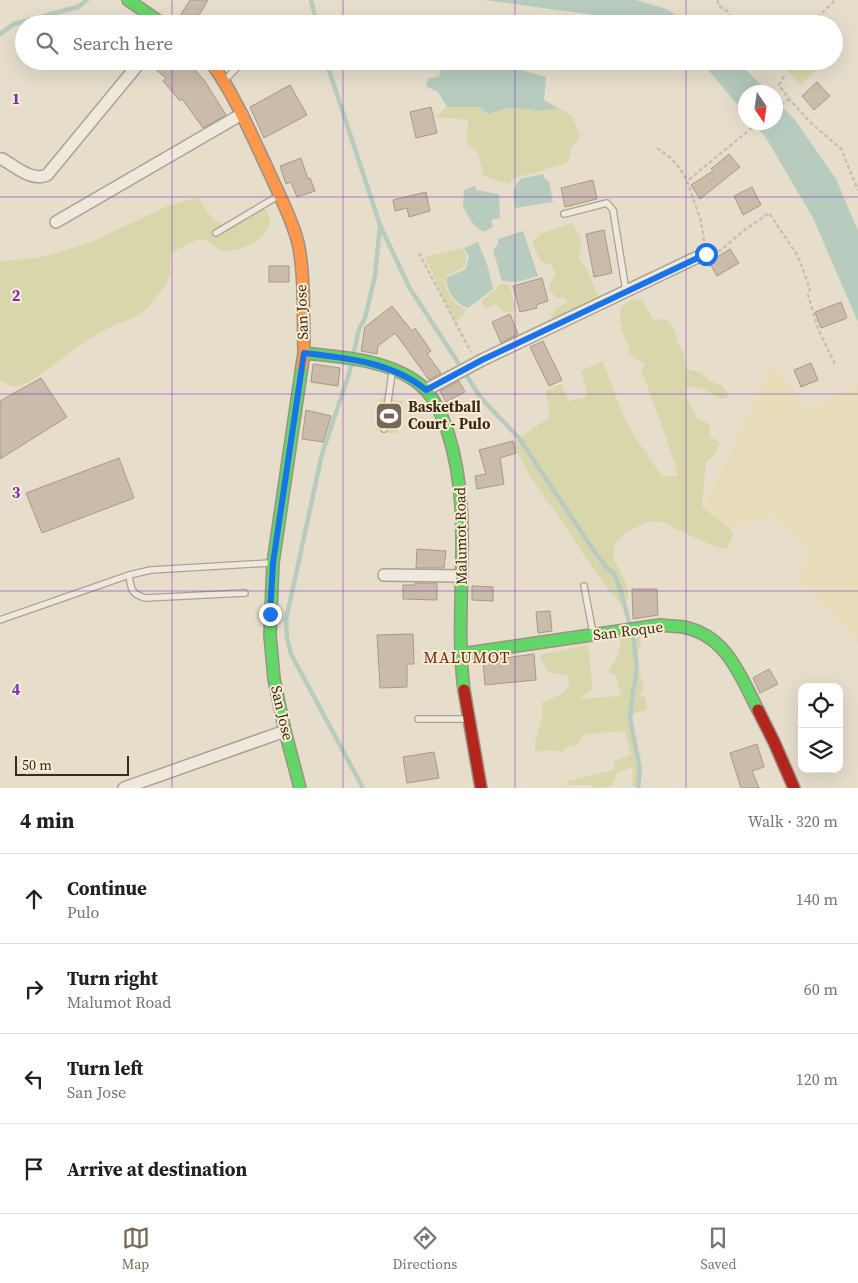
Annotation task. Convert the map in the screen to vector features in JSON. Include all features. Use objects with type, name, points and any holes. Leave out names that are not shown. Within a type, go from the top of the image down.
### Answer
[{"type":"street","points":[[128,0],[150,15]]},
{"type":"street","points":[[2,159],[34,177],[40,178],[47,175],[134,70]]},
{"type":"street","name":"San Jose","points":[[217,70],[225,81],[242,114],[292,223],[298,244],[301,269],[304,353],[273,563],[270,636],[274,679],[300,788]]},
{"type":"street","points":[[56,222],[242,114]]},
{"type":"street","points":[[426,390],[477,362],[626,290],[706,254]]},
{"type":"street","name":"Malumot Road","points":[[304,353],[367,362],[414,380],[426,390],[439,409],[449,433],[463,507],[461,654],[464,692],[481,788]]},
{"type":"street","points":[[384,575],[462,576]]},
{"type":"street","name":"San Roque","points":[[461,654],[660,625],[684,627],[703,633],[716,641],[730,656],[774,742],[794,788]]},
{"type":"street","points":[[124,788],[285,731]]},
{"type":"lane","points":[[225,81],[235,70]]},
{"type":"lane","points":[[216,233],[279,194]]},
{"type":"lane","points":[[564,214],[607,203],[610,206],[613,210],[626,290]]},
{"type":"lane","points":[[384,429],[392,370]]},
{"type":"lane","points":[[0,620],[129,575],[151,570],[273,563]]},
{"type":"lane","points":[[129,575],[132,590],[137,596],[145,598],[246,593]]},
{"type":"lane","points":[[584,586],[593,635]]},
{"type":"lane","points":[[418,719],[468,719]]},
{"type":"path","points":[[718,0],[718,5],[729,15]]},
{"type":"path","points":[[819,15],[836,0]]},
{"type":"path","points":[[784,76],[779,84],[789,99],[812,124],[841,149],[858,190]]},
{"type":"path","points":[[783,104],[789,99]]},
{"type":"path","points":[[687,181],[750,130]]},
{"type":"path","points":[[657,148],[670,156],[680,166],[687,181],[701,221],[706,254],[722,250],[743,231],[769,213],[798,256],[810,289],[808,295],[818,329],[835,364]]},
{"type":"path","points":[[419,253],[471,354],[477,362]]},
{"type":"shaded area","points":[[484,0],[636,0],[666,9],[676,15],[588,14]]},
{"type":"shaded area","points":[[441,70],[522,70],[546,77],[544,100],[572,116],[557,108],[539,110],[509,108],[488,114],[479,107],[447,107],[438,92],[426,86],[428,79],[439,76]]},
{"type":"shaded area","points":[[708,70],[746,70],[761,85],[738,85],[738,106]]},
{"type":"shaded area","points":[[783,107],[795,120],[836,179],[858,231],[858,322],[813,218],[766,138],[759,130],[783,130]]},
{"type":"shaded area","points":[[544,174],[544,178],[549,181],[553,202],[515,208],[513,191],[520,179]]},
{"type":"shaded area","points":[[475,186],[476,190],[499,194],[500,218],[491,220],[493,227],[483,232],[472,223],[463,207],[464,190]]},
{"type":"shaded area","points":[[523,231],[538,276],[517,282],[502,281],[493,250],[498,244],[498,239]]},
{"type":"shaded area","points":[[478,242],[488,267],[493,289],[468,308],[459,304],[453,297],[448,288],[446,278],[466,269],[469,257],[464,248]]},
{"type":"shaded area","points":[[772,363],[806,409],[858,384],[858,643],[794,576],[809,555],[773,516],[729,528],[702,507]]},
{"type":"green space","points":[[786,70],[816,70],[800,85]]},
{"type":"green space","points":[[447,107],[479,107],[488,114],[509,108],[539,110],[557,107],[572,116],[580,136],[571,149],[568,163],[515,178],[509,184],[484,176],[478,153],[467,144],[468,120],[435,117]]},
{"type":"green space","points":[[195,198],[202,202],[207,212],[223,225],[263,206],[269,216],[269,227],[261,238],[240,249],[226,251],[199,239],[172,252],[170,257],[170,274],[166,282],[149,306],[140,314],[94,336],[23,385],[16,386],[0,380],[0,261],[38,258],[92,242],[165,207]]},
{"type":"green space","points":[[571,223],[581,239],[579,258],[587,270],[599,298],[555,322],[551,315],[557,308],[567,303],[566,299],[557,298],[549,290],[556,274],[550,264],[541,262],[532,243],[540,234]]},
{"type":"green space","points":[[462,248],[467,256],[464,267],[445,277],[448,293],[458,305],[467,310],[455,323],[425,257]]},
{"type":"green space","points":[[498,285],[509,285],[517,311],[503,312],[496,304],[486,308],[481,302]]},
{"type":"green space","points":[[632,299],[642,300],[655,322],[659,319],[666,319],[675,331],[677,341],[684,353],[685,369],[699,372],[709,380],[724,387],[729,397],[721,399],[703,389],[689,386],[686,395],[697,418],[710,425],[709,438],[716,439],[720,443],[714,457],[706,461],[702,507],[729,528],[733,535],[728,548],[725,549],[658,521],[646,523],[631,530],[619,539],[614,548],[614,557],[628,594],[625,604],[622,605],[597,575],[534,482],[514,443],[550,417],[547,390],[561,384],[569,401],[585,397],[587,393],[581,371],[603,361],[624,418],[637,440],[662,476],[678,476],[641,369],[645,365],[628,353],[629,345],[621,327],[621,307]]},
{"type":"green space","name":"Basketball Court - Pulo","points":[[380,398],[403,401],[397,434],[375,430]]},
{"type":"green space","points":[[640,637],[641,646],[636,653],[639,667],[636,671],[640,674],[644,688],[640,695],[645,696],[647,709],[633,714],[631,729],[641,757],[641,786],[632,786],[633,767],[617,773],[612,786],[596,788],[590,785],[567,785],[567,781],[613,770],[614,761],[631,755],[625,731],[585,734],[577,745],[565,748],[562,752],[550,750],[535,752],[535,742],[542,718],[542,702],[560,695],[569,686],[568,676],[548,672],[539,655],[588,645],[593,689],[579,699],[621,696],[616,676],[608,671],[620,648],[620,639]]},
{"type":"building","points":[[190,0],[208,0],[199,15],[181,15]]},
{"type":"building","points":[[156,70],[195,70],[204,80],[226,115],[203,128],[182,99],[180,101],[163,81],[166,78]]},
{"type":"building","points":[[817,82],[830,96],[814,110],[802,96]]},
{"type":"building","points":[[290,85],[307,115],[264,138],[250,107]]},
{"type":"building","points":[[431,107],[437,133],[416,138],[410,112]]},
{"type":"building","points":[[729,154],[740,167],[700,199],[691,185],[713,171],[711,169]]},
{"type":"building","points":[[301,158],[308,179],[310,178],[315,191],[297,197],[291,182],[286,184],[280,166]]},
{"type":"building","points":[[593,180],[597,199],[565,207],[561,188]]},
{"type":"building","points":[[752,187],[761,205],[743,215],[734,196]]},
{"type":"building","points":[[426,192],[430,211],[409,217],[407,208],[395,211],[393,200]]},
{"type":"building","points":[[604,230],[612,273],[594,277],[586,234]]},
{"type":"building","points":[[730,249],[739,263],[717,276],[709,262]]},
{"type":"building","points":[[269,266],[289,266],[289,282],[269,282]]},
{"type":"building","points":[[542,278],[548,301],[536,305],[537,308],[520,312],[513,286]]},
{"type":"building","points":[[841,302],[847,318],[821,328],[815,312]]},
{"type":"building","points":[[392,306],[412,331],[415,328],[431,351],[427,354],[441,373],[429,380],[395,333],[378,346],[377,354],[361,351],[365,327]]},
{"type":"building","points":[[510,314],[518,334],[501,343],[492,322]]},
{"type":"building","points":[[543,341],[562,380],[549,386],[530,347]]},
{"type":"building","points":[[811,363],[818,380],[801,387],[794,370]]},
{"type":"building","points":[[313,364],[340,368],[338,386],[311,382]]},
{"type":"building","points":[[41,378],[67,417],[0,459],[0,401]]},
{"type":"building","points":[[459,381],[465,392],[446,402],[440,391]]},
{"type":"building","points":[[306,410],[331,416],[323,442],[302,439]]},
{"type":"building","points":[[513,441],[516,453],[500,458],[504,484],[477,489],[475,476],[486,474],[479,450]]},
{"type":"building","points":[[119,458],[134,498],[42,533],[26,493]]},
{"type":"building","points":[[417,549],[446,551],[444,568],[416,568]]},
{"type":"building","points":[[415,583],[437,583],[437,600],[403,599],[403,585],[415,585]]},
{"type":"building","points":[[472,586],[493,587],[493,601],[472,600]]},
{"type":"building","points":[[632,589],[657,589],[658,615],[633,619]]},
{"type":"building","points":[[550,611],[552,631],[538,633],[536,612]]},
{"type":"building","points":[[413,634],[414,664],[407,664],[407,687],[380,688],[377,635]]},
{"type":"building","points":[[534,654],[536,680],[485,685],[483,661]]},
{"type":"building","points":[[769,669],[778,684],[760,693],[753,678]]},
{"type":"building","points":[[757,744],[764,767],[752,771],[759,788],[741,788],[730,753]]},
{"type":"building","points":[[434,752],[439,778],[407,783],[403,757]]},
{"type":"waterway","points":[[48,15],[78,7],[87,0]]},
{"type":"waterway","points":[[311,0],[315,15]]},
{"type":"waterway","points":[[0,34],[15,24]]},
{"type":"waterway","points":[[329,70],[380,225],[409,287],[481,398],[519,438],[592,548],[605,566],[614,574],[620,588],[634,641],[637,669],[630,718],[640,770],[638,788]]},
{"type":"waterway","points":[[363,788],[291,654],[287,638],[286,620],[322,454],[349,374],[359,329],[365,318],[375,276],[380,225]]},
{"type":"traffic: fast","points":[[128,0],[150,15]]},
{"type":"traffic: fast","points":[[304,353],[361,360],[389,367],[421,385],[439,410],[448,433],[456,465],[460,496],[462,529],[461,658],[464,690]]},
{"type":"traffic: fast","points":[[300,788],[274,679],[270,635],[273,563],[302,366]]},
{"type":"traffic: fast","points":[[461,654],[660,625],[683,627],[698,631],[710,638],[721,648],[738,670],[758,710]]},
{"type":"traffic: slow","points":[[216,70],[242,115],[285,207],[298,243],[303,282],[304,353],[302,366]]},
{"type":"traffic: jam","points":[[464,690],[481,788]]},
{"type":"traffic: jam","points":[[758,710],[794,788]]},
{"type":"place","name":"Basketball Court - Pulo","points":[[389,416]]},
{"type":"district","name":"MALUMOT","points":[[467,657]]},
{"type":"route","points":[[270,614],[273,563],[304,353],[367,362],[414,380],[426,390],[482,360],[626,290],[706,254]]}]
